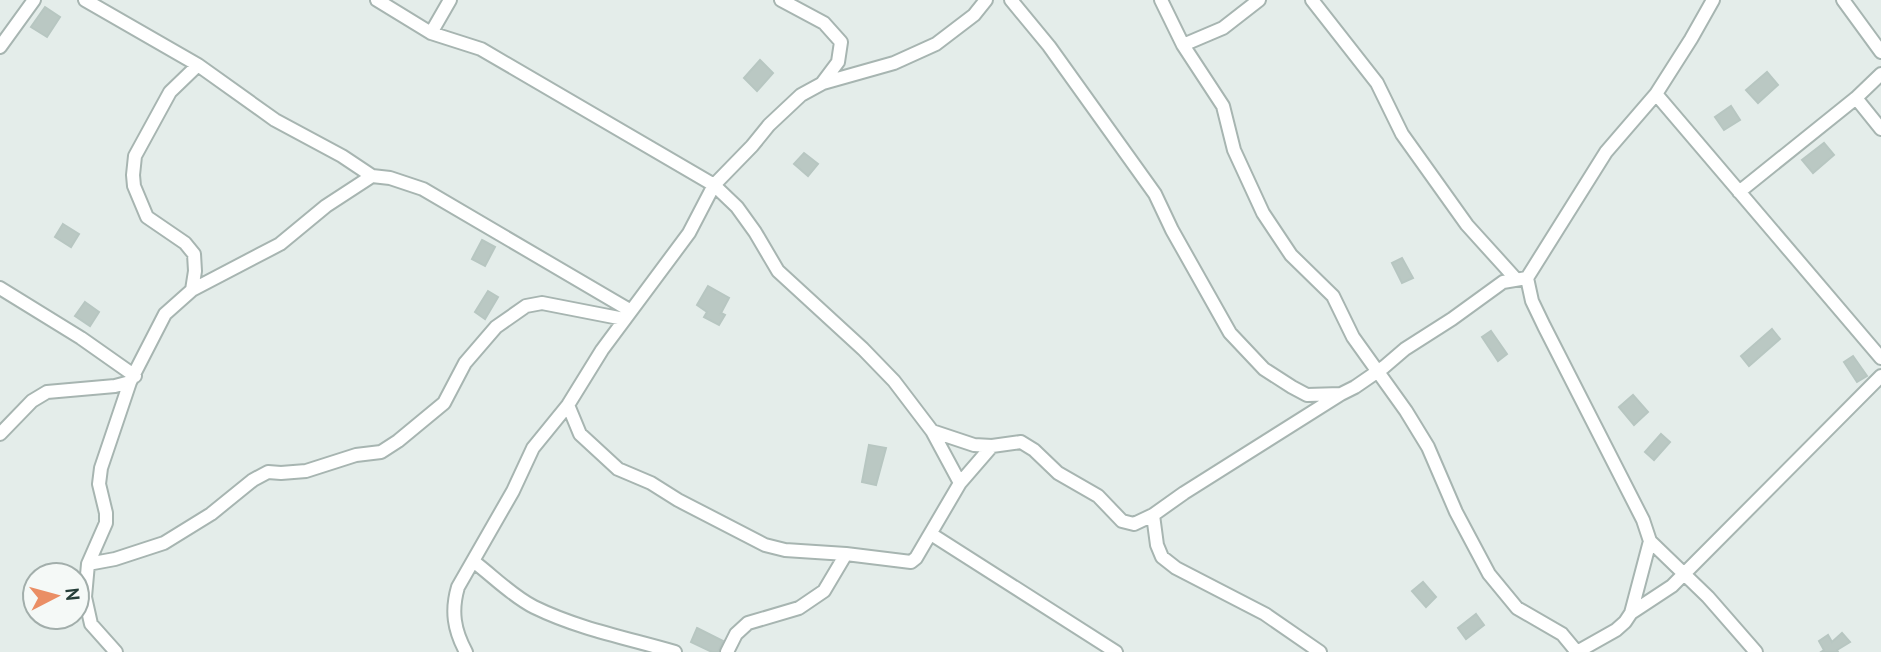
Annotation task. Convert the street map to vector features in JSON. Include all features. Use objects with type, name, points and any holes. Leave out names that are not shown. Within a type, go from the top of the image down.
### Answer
[{"type":"street","points":[[0,47],[34,0]]},
{"type":"street","points":[[85,0],[198,65],[275,120],[342,156],[372,176],[390,177],[423,189],[628,315]]},
{"type":"street","points":[[377,0],[430,33],[481,50],[714,185],[737,206],[778,271],[887,373],[932,431],[960,483]]},
{"type":"street","points":[[430,33],[450,0]]},
{"type":"street","points":[[781,0],[824,23],[841,42],[838,62],[823,83]]},
{"type":"street","points":[[466,652],[453,618],[458,587],[513,491],[533,448],[568,405],[601,350],[689,233],[714,185],[801,95],[823,83],[894,63],[936,44],[974,15],[986,0]]},
{"type":"street","points":[[1011,0],[1049,46],[1155,194],[1172,230],[1230,333],[1264,369],[1292,387],[1307,395],[1341,394]]},
{"type":"street","points":[[1161,0],[1184,45],[1223,106],[1239,162],[1270,223],[1291,255],[1333,296],[1353,337],[1406,411],[1428,447],[1456,512],[1489,573],[1517,608],[1562,634],[1577,652],[1625,622],[1630,613],[1650,541]]},
{"type":"street","points":[[1184,45],[1223,28],[1259,0]]},
{"type":"street","points":[[1312,0],[1377,83],[1402,134],[1467,225],[1521,278],[1643,520],[1650,541],[1708,597],[1756,652]]},
{"type":"street","points":[[932,431],[974,445],[992,446],[1021,442],[1034,450],[1058,473],[1098,496],[1122,521],[1134,524],[1153,515],[1355,387],[1491,289],[1503,282],[1521,278],[1606,152],[1656,94],[1713,0]]},
{"type":"street","points":[[1843,0],[1881,52]]},
{"type":"street","points":[[192,290],[194,254],[186,243],[147,217],[134,186],[133,175],[135,156],[170,92],[198,65]]},
{"type":"street","points":[[1739,192],[1856,98],[1881,74]]},
{"type":"street","points":[[1656,94],[1809,270],[1881,358]]},
{"type":"street","points":[[1856,98],[1881,130]]},
{"type":"street","points":[[89,561],[106,523],[99,484],[101,468],[132,379],[165,314],[192,290],[280,244],[326,206],[372,176]]},
{"type":"street","points":[[0,288],[81,338],[132,379]]},
{"type":"street","points":[[91,563],[115,559],[164,543],[211,514],[253,480],[268,472],[306,471],[344,458],[381,452],[444,403],[464,363],[496,327],[526,306],[542,303],[628,315]]},
{"type":"street","points":[[1630,613],[1672,586],[1881,376]]},
{"type":"street","points":[[0,434],[32,401],[47,392],[92,389],[132,379]]},
{"type":"street","points":[[568,405],[580,434],[618,469],[651,483],[765,545],[785,550],[911,562],[916,558],[960,483],[992,446]]},
{"type":"street","points":[[1153,515],[1157,545],[1163,557],[1176,568],[1265,614],[1320,652]]},
{"type":"street","points":[[930,534],[1116,652]]},
{"type":"street","points":[[727,652],[736,634],[748,623],[799,608],[824,591],[846,554]]},
{"type":"street","points":[[473,561],[534,607],[591,631],[675,652]]},
{"type":"street","points":[[91,624],[116,652]]},
{"type":"building","points":[[45,7],[60,17],[47,37],[31,27]]},
{"type":"building","points":[[760,60],[773,73],[757,91],[744,78]]},
{"type":"building","points":[[1767,72],[1778,85],[1758,103],[1746,90]]},
{"type":"building","points":[[1731,106],[1740,120],[1724,130],[1715,117]]},
{"type":"building","points":[[1824,143],[1834,155],[1813,173],[1802,160]]},
{"type":"building","points":[[804,153],[818,164],[808,176],[794,164]]},
{"type":"building","points":[[63,224],[79,234],[71,247],[55,237]]},
{"type":"building","points":[[482,240],[495,247],[485,266],[472,259]]},
{"type":"building","points":[[1402,258],[1413,278],[1402,283],[1392,263]]},
{"type":"building","points":[[708,286],[729,298],[721,313],[725,315],[719,325],[704,317],[707,312],[697,305]]},
{"type":"building","points":[[488,291],[498,297],[485,319],[475,312]]},
{"type":"building","points":[[85,302],[99,312],[90,326],[75,316]]},
{"type":"building","points":[[1772,329],[1780,339],[1749,366],[1741,356]]},
{"type":"building","points":[[1491,331],[1507,354],[1498,361],[1482,337]]},
{"type":"building","points":[[1853,356],[1867,376],[1857,382],[1844,362]]},
{"type":"building","points":[[1633,395],[1648,412],[1634,425],[1619,407]]},
{"type":"building","points":[[1661,434],[1670,442],[1654,460],[1645,452]]},
{"type":"building","points":[[869,445],[886,448],[876,485],[862,482]]},
{"type":"building","points":[[1423,582],[1436,597],[1426,607],[1412,591]]},
{"type":"building","points":[[1476,614],[1484,625],[1466,639],[1458,628]]},
{"type":"building","points":[[697,628],[723,641],[718,652],[691,642]]},
{"type":"building","points":[[1842,633],[1850,642],[1837,650],[1838,652],[1821,652],[1824,650],[1819,641],[1828,635],[1832,642]]}]
